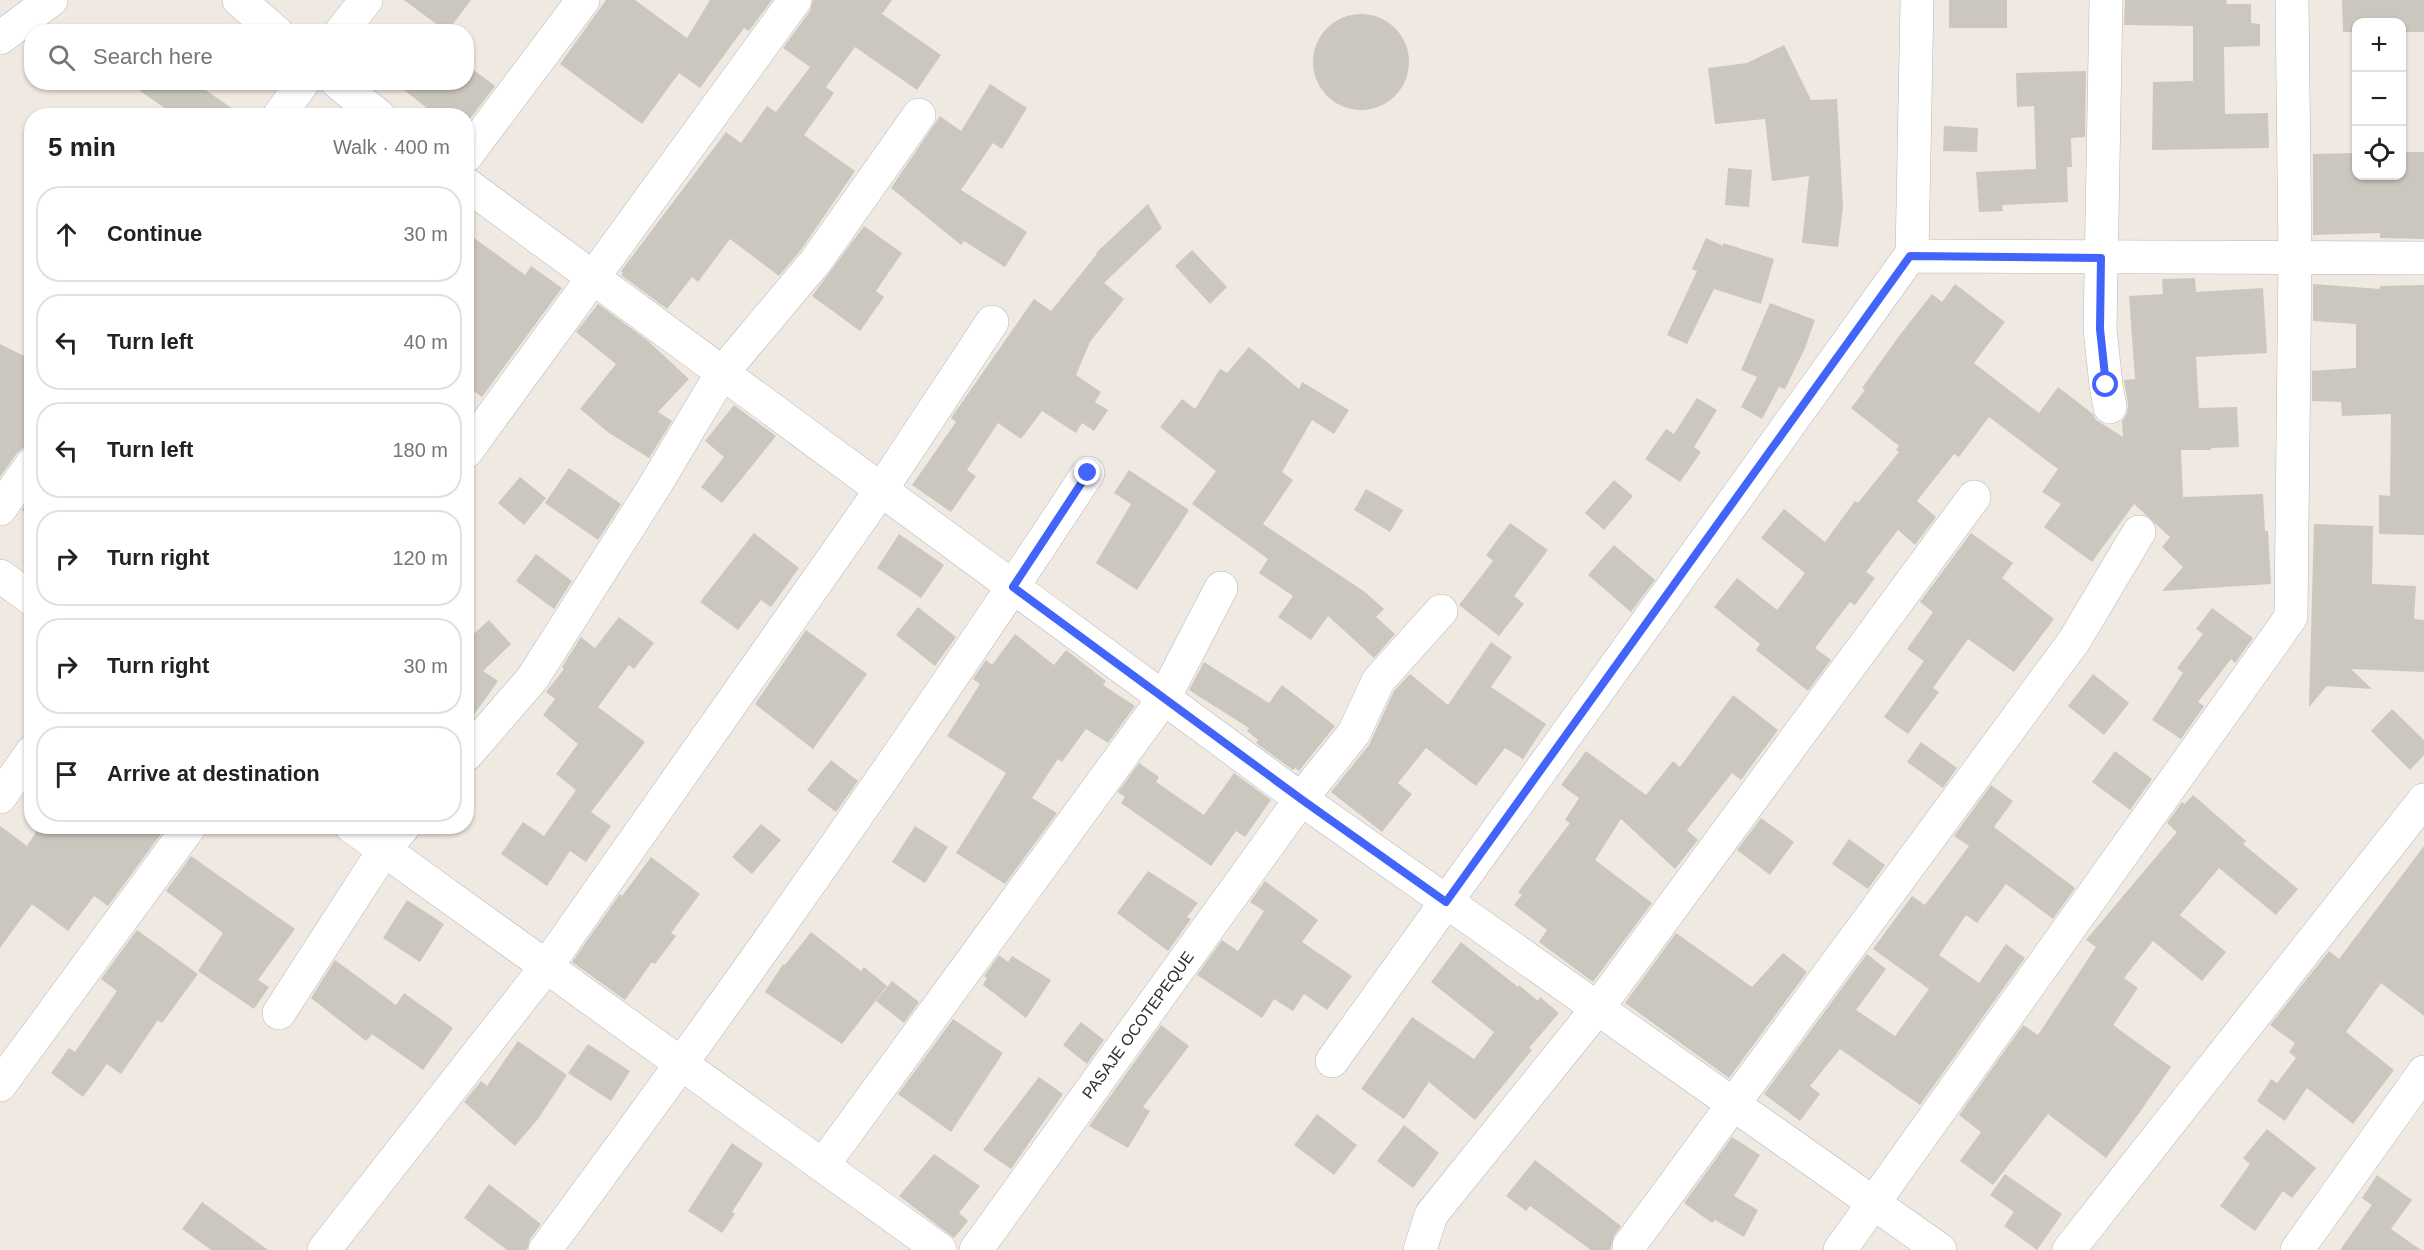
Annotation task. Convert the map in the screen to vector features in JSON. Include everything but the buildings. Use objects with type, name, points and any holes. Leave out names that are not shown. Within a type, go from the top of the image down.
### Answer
[{"type":"street","points":[[0,38],[51,0]]},
{"type":"street","points":[[239,0],[267,24]]},
{"type":"street","points":[[347,24],[366,0]]},
{"type":"street","points":[[474,145],[583,0]]},
{"type":"street","points":[[474,441],[795,0]]},
{"type":"street","points":[[1332,1061],[1912,256],[1917,0]]},
{"type":"street","points":[[2106,0],[2100,329],[2110,407]]},
{"type":"street","points":[[1840,1250],[2291,618],[2295,256],[2292,0]]},
{"type":"street","points":[[285,108],[297,90]]},
{"type":"street","points":[[347,90],[369,108]]},
{"type":"street","points":[[474,746],[532,679],[654,487],[722,373],[816,261],[919,115]]},
{"type":"street","points":[[474,190],[1301,799],[1940,1250]]},
{"type":"street","points":[[1912,256],[2424,258]]},
{"type":"street","points":[[324,1250],[546,967],[881,490],[992,322]]},
{"type":"street","points":[[545,1250],[682,1065],[1013,587],[1088,473]]},
{"type":"street","points":[[0,509],[24,475]]},
{"type":"street","points":[[1420,1250],[1431,1215],[1597,1009],[1974,496]]},
{"type":"street","points":[[1629,1250],[1629,1246],[2074,641],[2139,532]]},
{"type":"street","points":[[0,576],[24,592]]},
{"type":"street","points":[[823,1166],[1164,698],[1221,588]]},
{"type":"street","name":"PASAJE OCOTEPEQUE","points":[[976,1250],[1301,799],[1354,733],[1378,681],[1441,611]]},
{"type":"street","points":[[0,797],[24,763]]},
{"type":"street","points":[[2070,1250],[2424,800]]},
{"type":"street","points":[[0,1085],[184,834]]},
{"type":"street","points":[[279,1012],[394,838],[546,967],[940,1250]]},
{"type":"street","points":[[2297,1250],[2424,1072]]},
{"type":"route","points":[[1088,473],[1013,587],[1301,799],[1446,902],[1910,256],[2101,258],[2100,329],[2106,385]]}]
